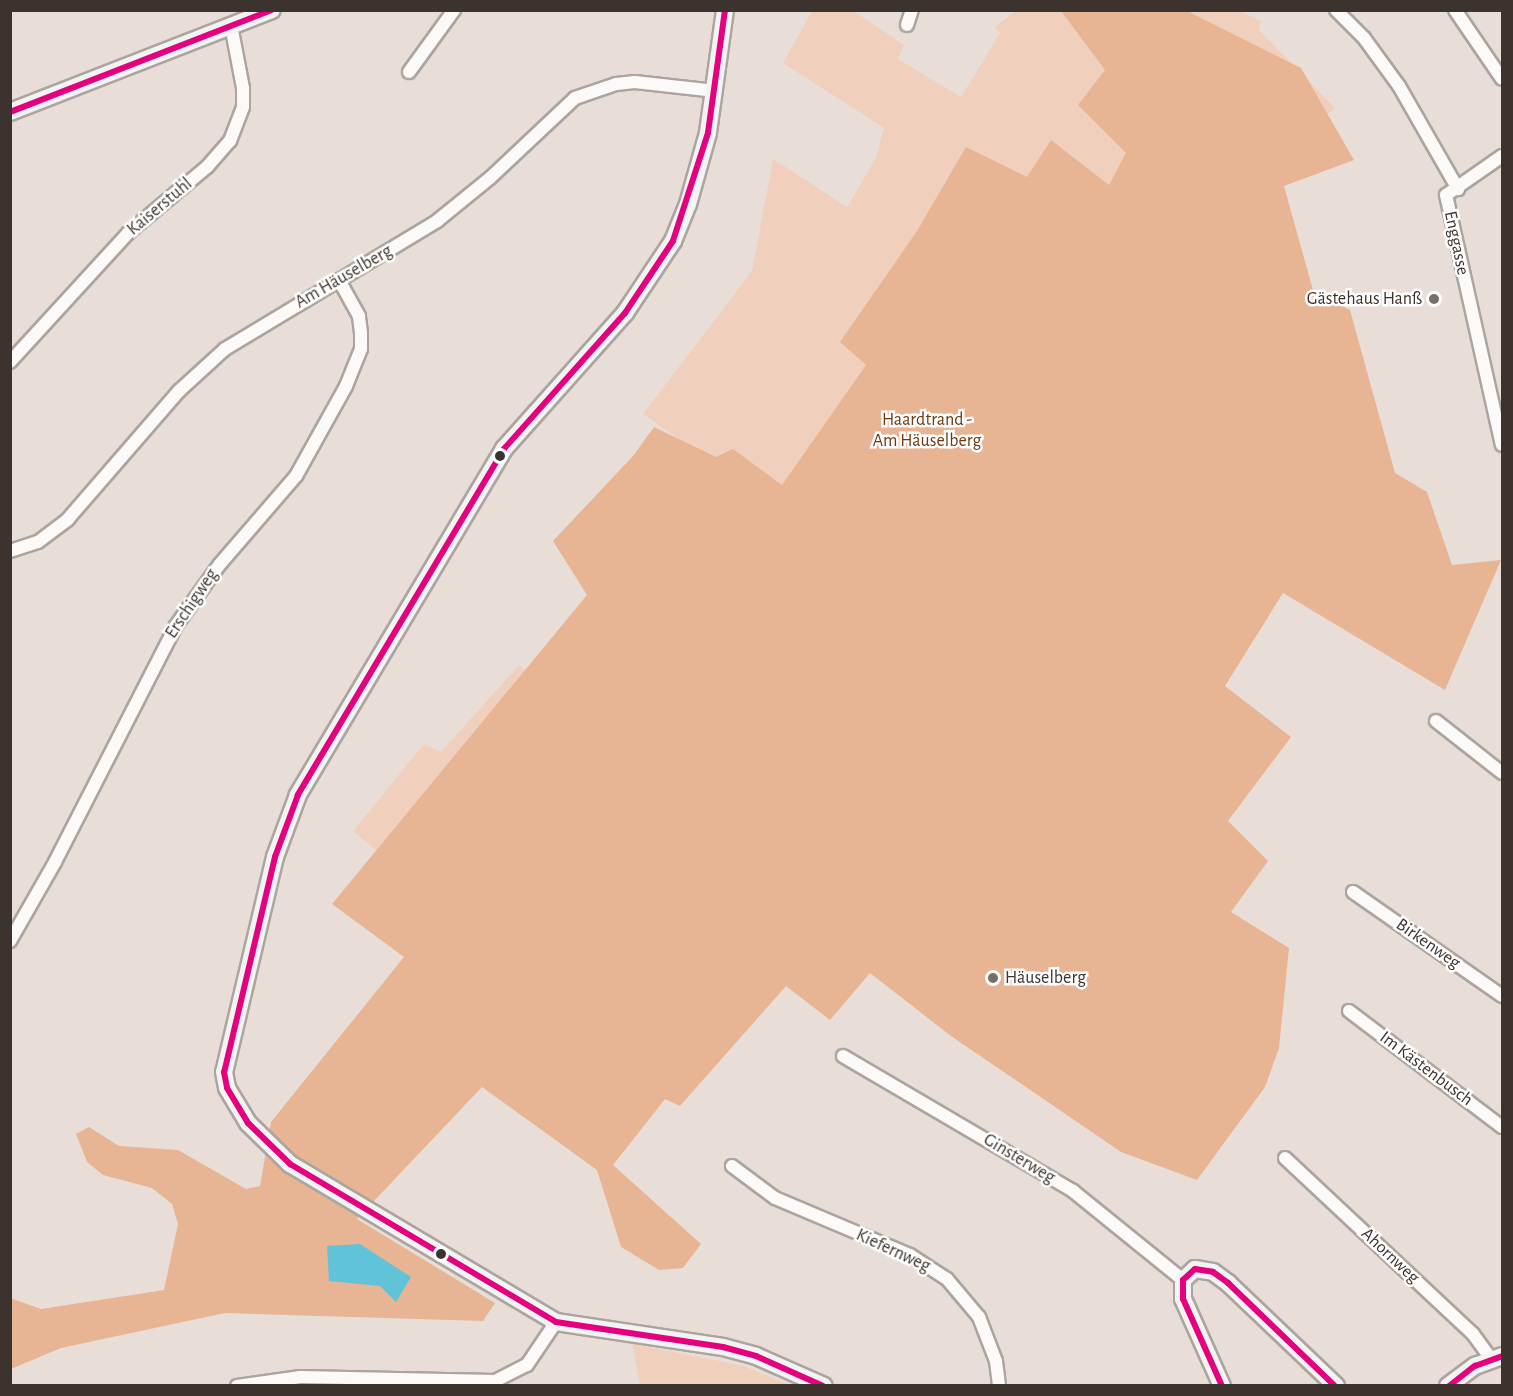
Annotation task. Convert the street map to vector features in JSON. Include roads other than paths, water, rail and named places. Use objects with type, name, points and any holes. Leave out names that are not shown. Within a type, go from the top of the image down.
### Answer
[{"type":"street","points":[[10,112],[272,10]]},
{"type":"street","points":[[409,72],[454,10]]},
{"type":"street","points":[[725,10],[715,91],[688,204],[658,267],[625,313],[504,449],[298,795],[275,857],[225,1062],[227,1088],[235,1104],[248,1123],[290,1164],[556,1322],[723,1347],[756,1356],[824,1386]]},
{"type":"street","points":[[907,25],[912,10]]},
{"type":"street","name":"Enggasse","points":[[1336,10],[1364,38],[1399,86],[1458,189],[1446,195],[1503,445]]},
{"type":"street","points":[[1455,10],[1503,79]]},
{"type":"street","name":"Kaiserstuhl","points":[[10,362],[128,233],[207,167],[230,141],[243,107],[243,88],[231,25]]},
{"type":"street","name":"Am Häuselberg","points":[[10,551],[38,542],[68,519],[179,391],[218,354],[465,201],[575,98],[616,84],[635,82],[715,91]]},
{"type":"street","points":[[1458,189],[1503,156]]},
{"type":"street","name":"Erschigweg","points":[[10,941],[55,862],[175,627],[220,564],[296,476],[346,386],[362,349],[361,333],[359,316],[339,280]]},
{"type":"street","points":[[1436,721],[1503,773]]},
{"type":"street","name":"Birkenweg","points":[[1353,892],[1503,996]]},
{"type":"street","name":"Im Kästenbusch","points":[[1349,1011],[1503,1127]]},
{"type":"street","name":"Ginsterweg","points":[[843,1056],[1072,1191],[1183,1280]]},
{"type":"street","name":"Ahornweg","points":[[1285,1158],[1497,1357]]},
{"type":"street","name":"Kiefernweg","points":[[732,1166],[775,1198],[910,1255],[947,1279],[979,1317],[996,1361],[999,1386]]},
{"type":"street","points":[[1222,1386],[1186,1311],[1183,1280],[1199,1268],[1218,1275],[1336,1386]]},
{"type":"street","points":[[237,1386],[300,1377],[495,1381],[527,1365],[556,1322]]},
{"type":"street","points":[[1448,1386],[1497,1357]]},
{"type":"water","points":[[360,1244],[411,1277],[396,1302],[380,1286],[329,1281],[327,1246]]},
{"type":"place","name":"Gästehaus Hanß","points":[[1434,299]]},
{"type":"place","name":"Häuselberg","points":[[993,978]]},
{"type":"park label","name":"Haardtrand - Am Häuselberg","points":[[927,431]]}]
